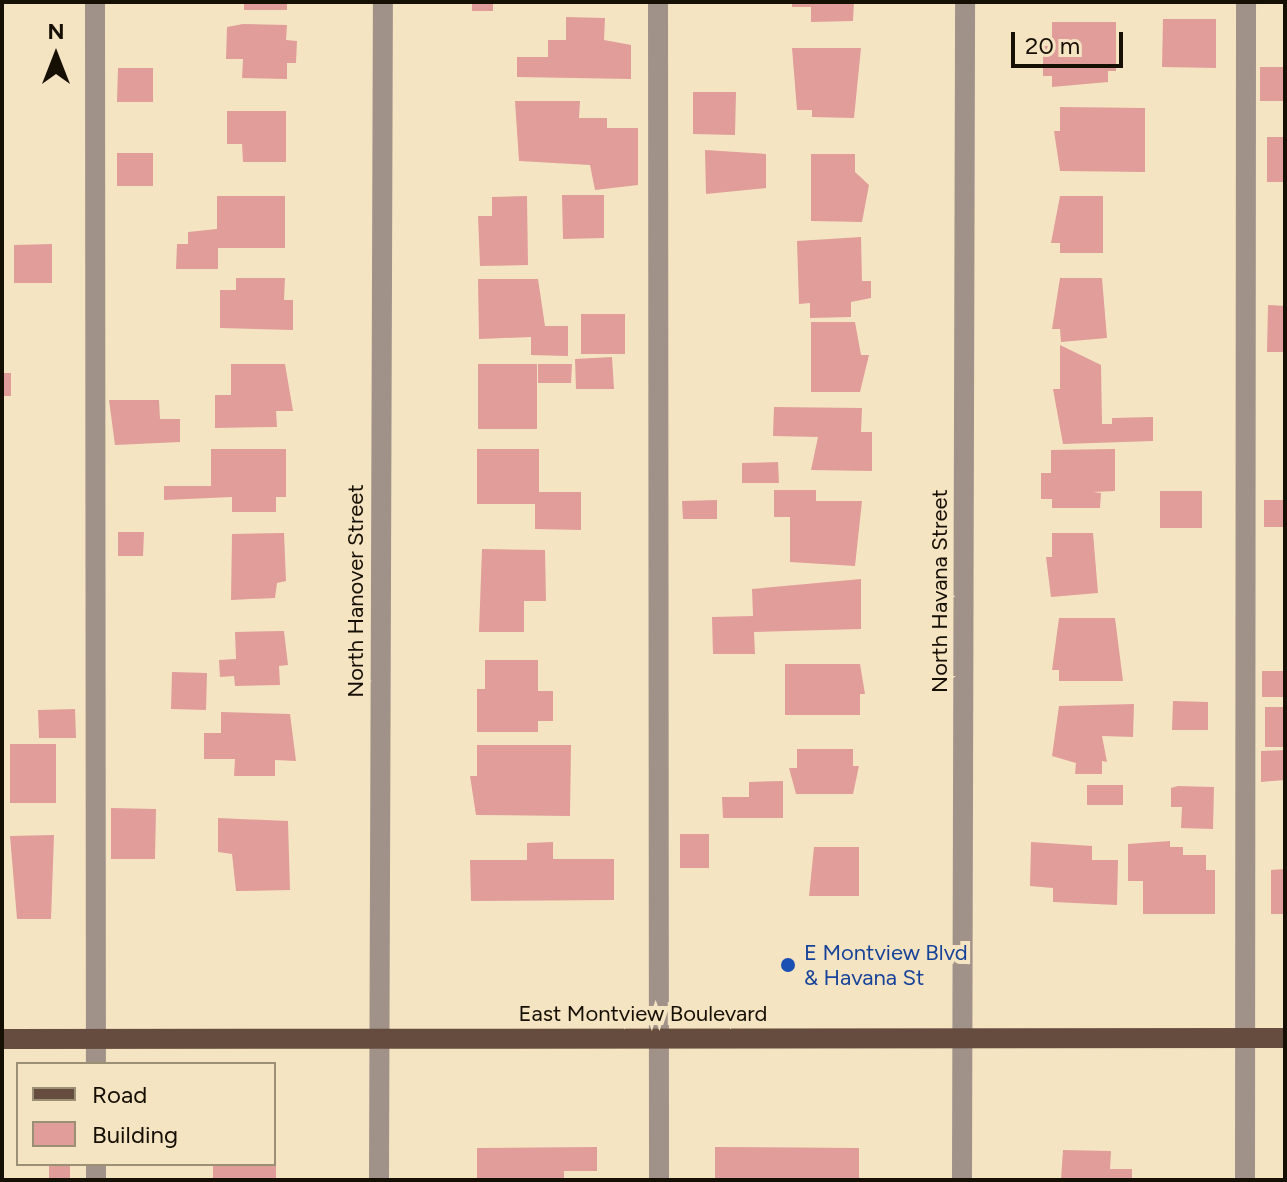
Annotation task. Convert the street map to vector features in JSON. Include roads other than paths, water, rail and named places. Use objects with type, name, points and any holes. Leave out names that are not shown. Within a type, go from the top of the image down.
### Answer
[{"type":"main road","name":"East Montview Boulevard","points":[[2,1039],[1285,1038]]},
{"type":"street","points":[[95,2],[96,1062]]},
{"type":"street","name":"North Hanover Street","points":[[379,1180],[383,2]]},
{"type":"street","points":[[658,2],[659,1180]]},
{"type":"street","name":"North Havana Street","points":[[962,1180],[965,2]]},
{"type":"street","points":[[1245,1180],[1246,2]]},
{"type":"place","name":"E Montview Blvd & Havana St","points":[[788,965]]}]
